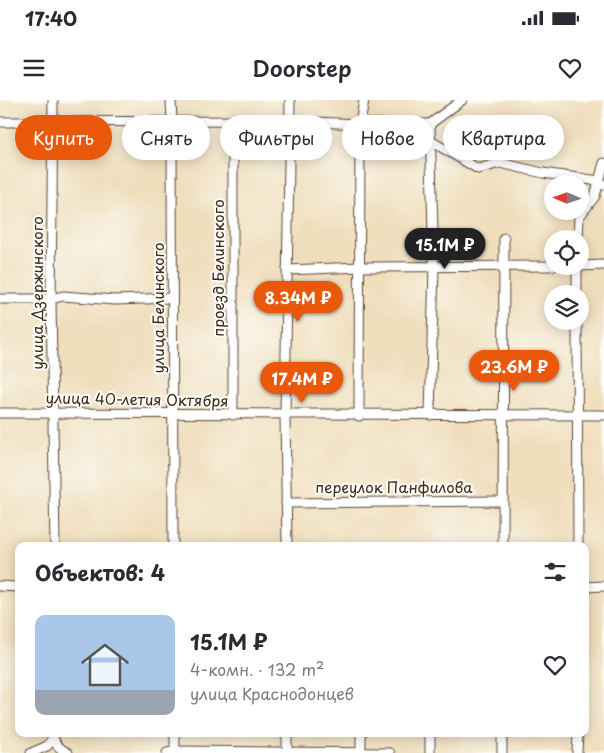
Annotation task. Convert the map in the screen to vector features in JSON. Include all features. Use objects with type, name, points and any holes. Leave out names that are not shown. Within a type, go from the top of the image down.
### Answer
[{"type":"street","name":"улица Дзержинского","points":[[52,115],[53,100]]},
{"type":"street","name":"улица Белинского","points":[[170,100],[171,115]]},
{"type":"street","points":[[290,100],[290,115]]},
{"type":"street","points":[[362,115],[364,100]]},
{"type":"street","points":[[433,122],[462,100]]},
{"type":"street","points":[[0,122],[15,122]]},
{"type":"street","points":[[433,142],[478,169],[500,163],[601,183]]},
{"type":"street","name":"улица Дзержинского","points":[[52,160],[51,299],[55,542]]},
{"type":"street","name":"улица Белинского","points":[[172,160],[173,542]]},
{"type":"street","name":"проезд Белинского","points":[[233,160],[233,415]]},
{"type":"street","points":[[287,542],[286,416],[289,160]]},
{"type":"street","points":[[359,416],[360,160]]},
{"type":"street","points":[[430,416],[434,267],[431,160]]},
{"type":"street","points":[[578,230],[579,217],[601,183],[604,163]]},
{"type":"street","points":[[503,542],[504,238]]},
{"type":"street","points":[[589,266],[604,265]]},
{"type":"street","points":[[287,270],[361,267],[544,266]]},
{"type":"street","points":[[0,299],[51,299],[63,296],[115,300],[172,298]]},
{"type":"street","points":[[577,330],[578,542]]},
{"type":"street","name":"улица 40-летия Октября","points":[[0,414],[286,416],[604,415]]},
{"type":"street","name":"переулок Панфилова","points":[[286,502],[502,501]]},
{"type":"street","points":[[0,586],[15,587]]},
{"type":"street","points":[[589,587],[604,586]]},
{"type":"street","points":[[31,753],[46,746],[52,737]]},
{"type":"street","points":[[53,737],[58,747],[68,753]]},
{"type":"street","points":[[174,737],[171,752],[390,753]]},
{"type":"street","points":[[287,737],[287,753]]},
{"type":"street","points":[[361,737],[361,753]]},
{"type":"street","points":[[430,737],[430,753]]},
{"type":"street","points":[[502,737],[502,753]]},
{"type":"street","points":[[577,753],[578,737]]}]
